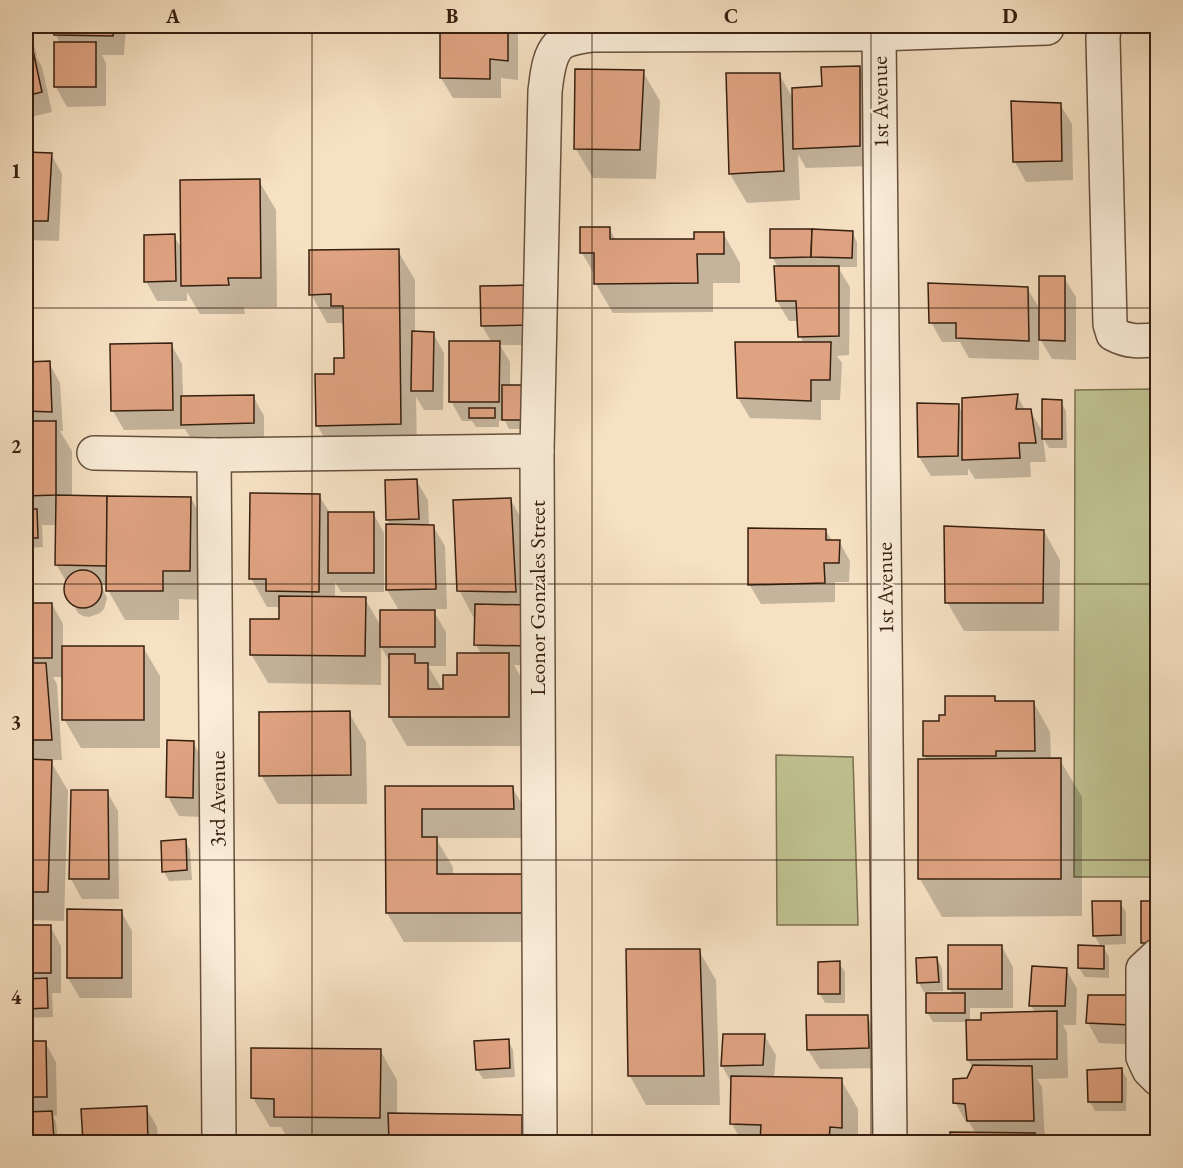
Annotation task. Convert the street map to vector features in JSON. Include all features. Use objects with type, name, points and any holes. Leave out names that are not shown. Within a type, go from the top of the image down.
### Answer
[{"type":"street","points":[[1104,26],[1110,324],[1113,334],[1124,339],[1143,342],[1158,339]]},
{"type":"street","points":[[879,34],[1047,28]]},
{"type":"street","name":"Leonor Gonzales Street","points":[[540,1143],[537,452],[545,91],[553,55],[560,45],[591,35],[879,34]]},
{"type":"street","name":"1st Avenue","points":[[879,34],[890,1143]]},
{"type":"street","points":[[94,453],[214,455],[537,452]]},
{"type":"street","name":"3rd Avenue","points":[[214,455],[219,1143]]},
{"type":"street","points":[[1158,955],[1143,969],[1143,1057],[1149,1070],[1158,1079]]},
{"type":"green space","points":[[1157,389],[1157,877],[1074,877],[1075,390]]},
{"type":"green space","points":[[776,755],[853,757],[858,925],[777,925]]},
{"type":"building","points":[[54,26],[114,26],[113,36],[54,35]]},
{"type":"building","points":[[440,26],[508,26],[508,61],[490,59],[490,79],[440,78]]},
{"type":"building","points":[[54,42],[96,42],[96,87],[54,87]]},
{"type":"building","points":[[32,46],[42,92],[26,96],[26,47]]},
{"type":"building","points":[[860,66],[860,146],[793,149],[792,88],[822,86],[821,67]]},
{"type":"building","points":[[575,69],[644,70],[640,150],[574,149]]},
{"type":"building","points":[[726,73],[780,73],[784,171],[729,174]]},
{"type":"building","points":[[1011,101],[1061,103],[1062,161],[1013,162]]},
{"type":"building","points":[[26,152],[52,153],[48,221],[26,221]]},
{"type":"building","points":[[260,179],[261,278],[228,278],[229,285],[181,286],[180,180]]},
{"type":"building","points":[[580,227],[610,227],[610,239],[694,239],[694,232],[724,232],[724,254],[697,254],[698,283],[594,284],[594,253],[580,253]]},
{"type":"building","points":[[770,229],[812,229],[811,257],[770,258]]},
{"type":"building","points":[[812,229],[853,231],[852,258],[811,257]]},
{"type":"building","points":[[175,234],[176,281],[144,282],[144,235]]},
{"type":"building","points":[[399,249],[401,424],[316,426],[315,374],[334,374],[334,358],[344,358],[343,306],[331,306],[331,294],[309,295],[309,250]]},
{"type":"building","points":[[774,266],[839,266],[839,336],[798,337],[796,301],[776,301]]},
{"type":"building","points":[[1039,276],[1065,276],[1065,341],[1039,340]]},
{"type":"building","points":[[928,283],[1028,287],[1029,341],[956,338],[956,323],[929,323]]},
{"type":"building","points":[[529,285],[529,325],[481,326],[480,286]]},
{"type":"building","points":[[412,331],[434,332],[433,391],[411,391]]},
{"type":"building","points":[[449,341],[500,341],[499,402],[449,402]]},
{"type":"building","points":[[735,342],[831,342],[830,380],[811,380],[811,401],[737,398]]},
{"type":"building","points":[[172,343],[173,410],[111,411],[110,344]]},
{"type":"building","points":[[50,361],[52,412],[26,411],[26,362]]},
{"type":"building","points":[[502,385],[532,385],[532,420],[502,420]]},
{"type":"building","points":[[1018,394],[1016,409],[1031,409],[1036,443],[1019,443],[1020,458],[962,460],[962,398]]},
{"type":"building","points":[[254,395],[254,423],[181,425],[181,396]]},
{"type":"building","points":[[1042,399],[1062,400],[1062,439],[1042,439]]},
{"type":"building","points":[[917,403],[959,404],[958,456],[918,457]]},
{"type":"building","points":[[469,408],[495,408],[495,418],[469,418]]},
{"type":"building","points":[[26,421],[56,421],[56,495],[26,496]]},
{"type":"building","points":[[417,479],[419,519],[386,520],[385,480]]},
{"type":"building","points":[[250,493],[320,494],[319,592],[266,591],[266,579],[249,579]]},
{"type":"building","points":[[56,495],[107,496],[107,566],[55,565]]},
{"type":"building","points":[[107,496],[191,497],[190,571],[163,571],[163,591],[106,591]]},
{"type":"building","points":[[511,498],[516,592],[457,591],[453,500]]},
{"type":"building","points":[[26,509],[37,509],[38,538],[26,538]]},
{"type":"building","points":[[328,512],[374,512],[374,573],[328,573]]},
{"type":"building","points":[[386,524],[434,525],[436,589],[386,590]]},
{"type":"building","points":[[944,526],[1044,530],[1043,603],[945,603]]},
{"type":"building","points":[[748,528],[826,529],[826,540],[840,540],[839,563],[824,563],[825,583],[748,585]]},
{"type":"building","points":[[83,570],[96,576],[102,589],[96,602],[83,608],[70,602],[64,589],[70,576]]},
{"type":"building","points":[[279,596],[366,597],[365,656],[250,655],[250,619],[279,619]]},
{"type":"building","points":[[26,603],[52,603],[52,658],[26,658]]},
{"type":"building","points":[[475,604],[530,605],[529,646],[474,645]]},
{"type":"building","points":[[380,610],[435,610],[435,647],[380,647]]},
{"type":"building","points":[[62,646],[144,646],[144,720],[62,720]]},
{"type":"building","points":[[457,653],[509,653],[509,717],[389,717],[389,654],[415,654],[415,663],[428,663],[428,689],[443,689],[443,675],[457,675]]},
{"type":"building","points":[[26,663],[46,663],[52,740],[26,740]]},
{"type":"building","points":[[945,696],[995,696],[995,701],[1034,701],[1035,751],[996,751],[996,756],[923,756],[923,721],[939,721],[939,715],[945,715]]},
{"type":"building","points":[[350,711],[351,775],[259,776],[259,712]]},
{"type":"building","points":[[167,740],[194,741],[193,798],[166,797]]},
{"type":"building","points":[[1061,758],[1061,879],[918,879],[918,759]]},
{"type":"building","points":[[26,759],[52,760],[48,892],[26,892]]},
{"type":"building","points":[[385,786],[513,786],[514,809],[422,809],[422,837],[437,837],[437,874],[527,874],[527,913],[386,913]]},
{"type":"building","points":[[71,790],[108,790],[109,879],[69,879]]},
{"type":"building","points":[[186,839],[187,870],[162,872],[161,841]]},
{"type":"building","points":[[1092,901],[1121,901],[1121,935],[1093,936]]},
{"type":"building","points":[[1141,901],[1158,901],[1158,943],[1141,943]]},
{"type":"building","points":[[67,909],[122,910],[122,978],[67,978]]},
{"type":"building","points":[[26,925],[51,925],[51,973],[26,973]]},
{"type":"building","points":[[948,945],[1002,945],[1002,989],[948,989]]},
{"type":"building","points":[[1078,945],[1104,946],[1104,969],[1078,968]]},
{"type":"building","points":[[626,949],[700,949],[704,1076],[628,1076]]},
{"type":"building","points":[[937,957],[939,982],[917,983],[916,958]]},
{"type":"building","points":[[840,961],[840,994],[818,994],[818,962]]},
{"type":"building","points":[[1032,966],[1067,968],[1065,1006],[1029,1006]]},
{"type":"building","points":[[47,978],[48,1008],[26,1009],[26,979]]},
{"type":"building","points":[[926,993],[965,993],[965,1013],[926,1013]]},
{"type":"building","points":[[1088,995],[1133,995],[1131,1025],[1086,1023]]},
{"type":"building","points":[[1057,1011],[1057,1059],[967,1060],[966,1020],[981,1020],[981,1013]]},
{"type":"building","points":[[806,1015],[868,1015],[869,1048],[807,1050]]},
{"type":"building","points":[[723,1034],[765,1034],[763,1065],[721,1066]]},
{"type":"building","points":[[509,1039],[510,1068],[476,1070],[474,1041]]},
{"type":"building","points":[[26,1041],[46,1041],[47,1097],[26,1097]]},
{"type":"building","points":[[251,1048],[381,1049],[380,1118],[274,1117],[274,1099],[251,1098]]},
{"type":"building","points":[[973,1065],[1032,1066],[1034,1121],[967,1121],[965,1104],[953,1103],[953,1079],[967,1078]]},
{"type":"building","points":[[1122,1068],[1122,1102],[1088,1102],[1087,1070]]},
{"type":"building","points":[[731,1076],[842,1078],[842,1128],[830,1127],[829,1142],[760,1142],[761,1125],[730,1124]]},
{"type":"building","points":[[147,1106],[148,1142],[83,1142],[81,1109]]},
{"type":"building","points":[[52,1111],[54,1140],[26,1141],[26,1112]]},
{"type":"building","points":[[388,1113],[522,1115],[522,1142],[389,1142]]},
{"type":"building","points":[[950,1132],[1035,1133],[1035,1142],[950,1142]]},
{"type":"building","points":[[686,1141],[686,1142],[584,1142]]}]
